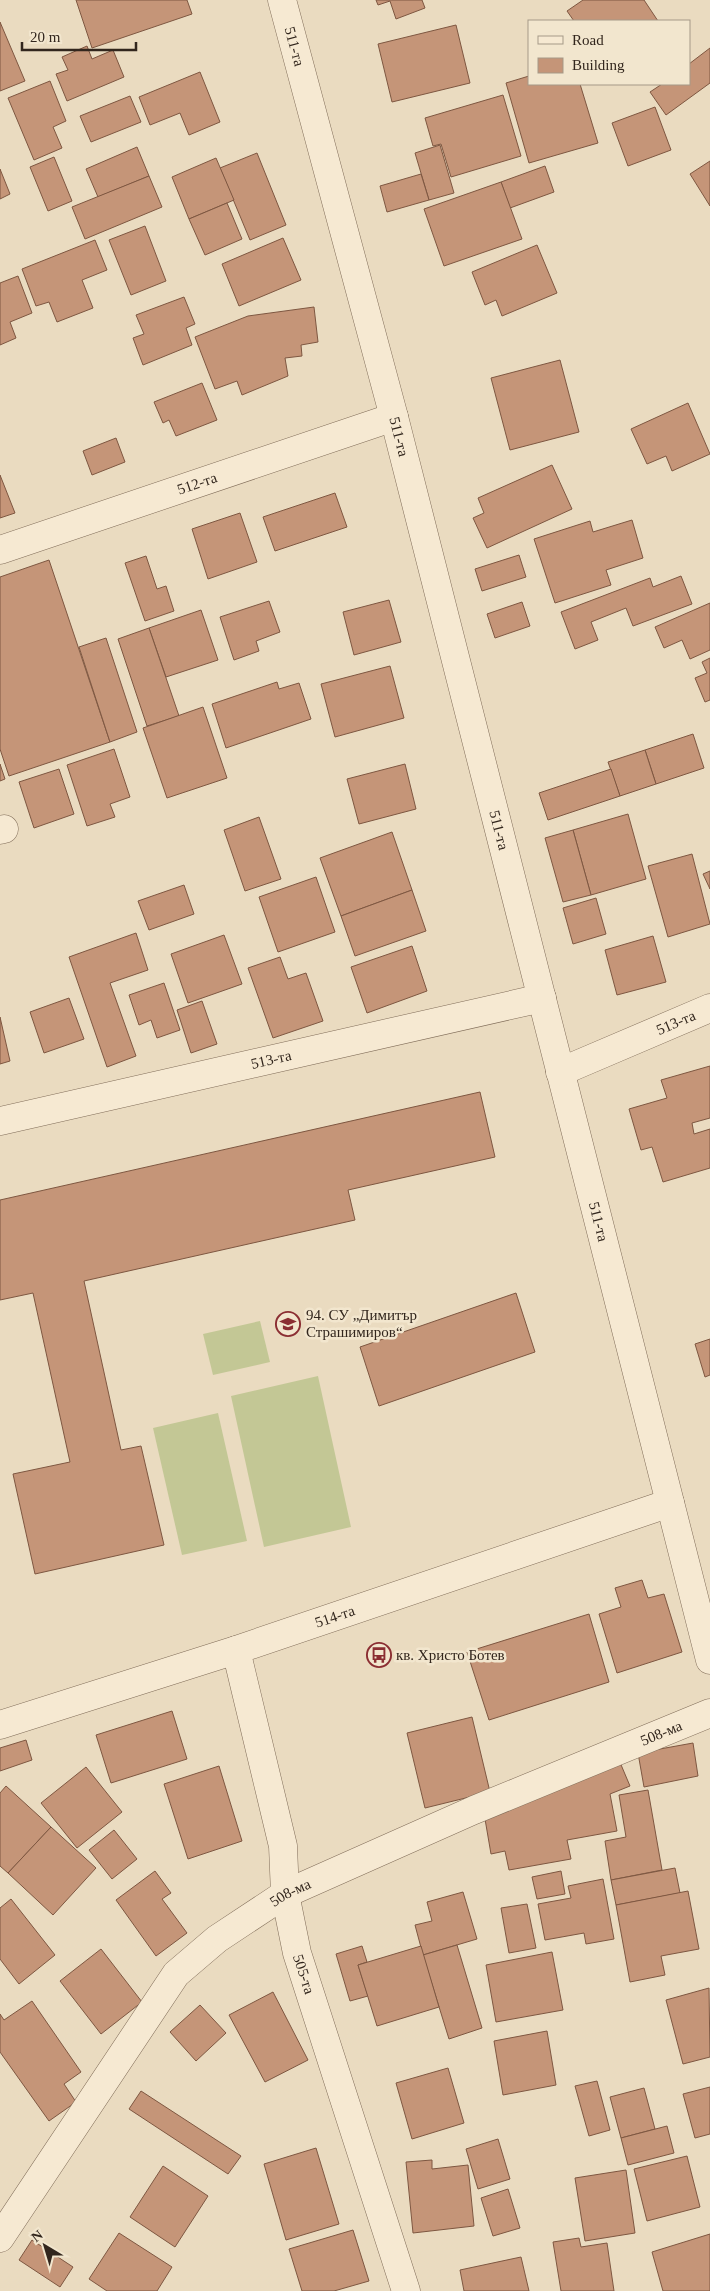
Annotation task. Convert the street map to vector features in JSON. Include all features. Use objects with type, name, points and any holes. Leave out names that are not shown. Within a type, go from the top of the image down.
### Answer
[{"type":"street","name":"511-та","points":[[282,0],[394,418],[670,1503],[701,1585],[710,1660]]},
{"type":"street","name":"512-та","points":[[0,550],[394,418]]},
{"type":"street","name":"513-та","points":[[0,1121],[542,998]]},
{"type":"street","name":"513-та","points":[[560,1072],[710,1008]]},
{"type":"street","name":"514-та","points":[[0,1725],[236,1650],[670,1503]]},
{"type":"street","name":"505-та","points":[[236,1650],[283,1846],[285,1894],[297,1953],[406,2291]]},
{"type":"street","name":"508-ма","points":[[0,2238],[176,1974],[217,1938],[285,1894],[474,1810],[710,1713]]},
{"type":"green space","points":[[260,1321],[270,1362],[213,1375],[203,1334]]},
{"type":"green space","points":[[318,1376],[351,1527],[264,1547],[231,1396]]},
{"type":"green space","points":[[218,1413],[247,1541],[182,1555],[153,1428]]},
{"type":"building","points":[[76,0],[187,0],[192,14],[92,48]]},
{"type":"building","points":[[376,0],[422,0],[425,8],[396,19],[390,1],[378,5]]},
{"type":"building","points":[[583,0],[644,0],[657,20],[573,20],[567,11]]},
{"type":"building","points":[[0,22],[25,81],[0,91]]},
{"type":"building","points":[[456,25],[470,83],[392,102],[378,44]]},
{"type":"building","points":[[87,46],[92,59],[113,50],[124,77],[67,101],[56,74],[68,70],[62,57]]},
{"type":"building","points":[[710,48],[710,83],[666,115],[650,92],[660,85],[690,85],[690,63]]},
{"type":"building","points":[[200,72],[220,122],[189,135],[180,113],[150,125],[139,97]]},
{"type":"building","points":[[528,76],[528,85],[580,85],[598,143],[529,163],[506,83]]},
{"type":"building","points":[[50,81],[66,121],[53,127],[62,148],[34,160],[8,98]]},
{"type":"building","points":[[503,95],[521,156],[451,177],[441,144],[433,146],[425,118]]},
{"type":"building","points":[[130,96],[141,122],[91,142],[80,116]]},
{"type":"building","points":[[655,107],[671,150],[628,166],[612,123]]},
{"type":"building","points":[[440,145],[454,193],[429,200],[415,153]]},
{"type":"building","points":[[137,147],[149,176],[98,197],[86,169]]},
{"type":"building","points":[[257,153],[286,225],[250,240],[220,168]]},
{"type":"building","points":[[54,157],[72,201],[48,211],[30,167]]},
{"type":"building","points":[[216,158],[234,200],[189,219],[172,177]]},
{"type":"building","points":[[710,161],[710,206],[690,174]]},
{"type":"building","points":[[545,166],[554,192],[510,208],[501,182]]},
{"type":"building","points":[[0,169],[10,194],[0,199]]},
{"type":"building","points":[[421,174],[429,200],[387,212],[380,186]]},
{"type":"building","points":[[149,176],[162,207],[85,239],[72,207]]},
{"type":"building","points":[[501,182],[522,239],[444,266],[424,209]]},
{"type":"building","points":[[227,203],[242,239],[205,255],[189,219]]},
{"type":"building","points":[[145,226],[166,281],[131,295],[109,240]]},
{"type":"building","points":[[283,238],[301,280],[239,306],[222,264]]},
{"type":"building","points":[[95,240],[107,270],[82,280],[93,308],[57,322],[49,302],[36,306],[22,269]]},
{"type":"building","points":[[537,245],[557,293],[502,316],[496,300],[485,305],[472,272]]},
{"type":"building","points":[[18,276],[32,313],[10,322],[16,338],[0,345],[0,283]]},
{"type":"building","points":[[184,297],[195,324],[186,328],[192,345],[143,365],[133,338],[144,334],[136,315]]},
{"type":"building","points":[[314,307],[318,342],[301,345],[302,356],[285,358],[288,376],[242,395],[237,381],[215,389],[195,337],[248,316]]},
{"type":"building","points":[[560,360],[579,432],[510,450],[491,378]]},
{"type":"building","points":[[202,383],[217,420],[176,436],[169,420],[163,423],[154,402]]},
{"type":"building","points":[[688,403],[710,454],[672,471],[666,456],[647,464],[631,429]]},
{"type":"building","points":[[116,438],[125,462],[92,475],[83,451]]},
{"type":"building","points":[[552,465],[572,509],[487,548],[473,518],[484,513],[478,498]]},
{"type":"building","points":[[0,475],[15,513],[0,518]]},
{"type":"building","points":[[335,493],[347,527],[275,551],[263,517]]},
{"type":"building","points":[[240,513],[257,562],[208,579],[192,529]]},
{"type":"building","points":[[632,520],[643,558],[606,570],[611,585],[555,603],[534,539],[590,521],[593,532]]},
{"type":"building","points":[[519,555],[526,577],[482,591],[475,569]]},
{"type":"building","points":[[146,556],[157,589],[166,586],[174,611],[145,621],[125,563]]},
{"type":"building","points":[[49,560],[110,742],[9,776],[0,749],[0,577]]},
{"type":"building","points":[[681,576],[692,604],[633,626],[626,608],[591,622],[598,640],[575,649],[561,612],[650,578],[653,587]]},
{"type":"building","points":[[389,600],[401,642],[354,655],[343,612]]},
{"type":"building","points":[[269,601],[280,632],[256,641],[259,651],[234,660],[220,617]]},
{"type":"building","points":[[522,602],[530,626],[495,638],[487,614]]},
{"type":"building","points":[[710,603],[710,650],[690,659],[682,640],[664,648],[655,627]]},
{"type":"building","points":[[201,610],[218,660],[166,677],[149,628]]},
{"type":"building","points":[[149,628],[179,716],[147,726],[118,639]]},
{"type":"building","points":[[106,638],[137,732],[110,742],[79,647]]},
{"type":"building","points":[[710,658],[710,700],[705,702],[695,678],[707,673],[702,662]]},
{"type":"building","points":[[390,666],[404,718],[335,737],[321,684]]},
{"type":"building","points":[[277,682],[279,689],[299,683],[311,719],[226,748],[212,704]]},
{"type":"building","points":[[203,707],[227,778],[167,798],[143,728]]},
{"type":"building","points":[[693,734],[704,768],[656,784],[645,750]]},
{"type":"building","points":[[114,749],[130,797],[110,804],[115,817],[87,826],[67,765]]},
{"type":"building","points":[[645,750],[656,784],[620,796],[608,762]]},
{"type":"building","points":[[0,764],[5,779],[0,781]]},
{"type":"building","points":[[405,764],[416,809],[359,824],[347,779]]},
{"type":"building","points":[[59,769],[74,814],[34,828],[19,782]]},
{"type":"building","points":[[611,769],[620,796],[548,820],[539,793]]},
{"type":"building","points":[[628,814],[646,879],[591,895],[573,830]]},
{"type":"building","points":[[259,817],[281,879],[245,891],[224,830]]},
{"type":"building","points":[[573,830],[591,895],[563,902],[545,838]]},
{"type":"building","points":[[392,832],[412,890],[341,916],[320,858]]},
{"type":"building","points":[[692,854],[710,924],[668,937],[648,866]]},
{"type":"building","points":[[710,871],[710,889],[703,874]]},
{"type":"building","points":[[316,877],[335,932],[278,952],[259,897]]},
{"type":"building","points":[[184,885],[194,914],[149,930],[138,901]]},
{"type":"building","points":[[412,890],[426,931],[355,956],[341,916]]},
{"type":"building","points":[[596,898],[606,934],[573,944],[563,908]]},
{"type":"building","points":[[136,933],[148,970],[110,983],[136,1056],[107,1067],[69,957]]},
{"type":"building","points":[[224,935],[242,984],[188,1003],[171,954]]},
{"type":"building","points":[[653,936],[666,982],[617,995],[605,950]]},
{"type":"building","points":[[412,946],[427,991],[367,1013],[351,967]]},
{"type":"building","points":[[280,957],[288,979],[306,973],[323,1021],[273,1038],[248,968]]},
{"type":"building","points":[[164,983],[180,1030],[157,1038],[151,1020],[139,1025],[129,995]]},
{"type":"building","points":[[69,998],[84,1039],[44,1053],[30,1012]]},
{"type":"building","points":[[202,1001],[217,1044],[191,1053],[177,1010]]},
{"type":"building","points":[[0,1017],[10,1061],[0,1064]]},
{"type":"building","points":[[710,1066],[710,1118],[692,1123],[694,1134],[710,1129],[710,1168],[663,1182],[652,1147],[641,1150],[629,1109],[667,1098],[661,1080]]},
{"type":"building","points":[[480,1092],[495,1157],[348,1190],[355,1220],[84,1281],[121,1450],[141,1446],[164,1545],[35,1574],[13,1474],[70,1462],[33,1293],[0,1300],[0,1200]]},
{"type":"building","points":[[516,1293],[535,1352],[379,1406],[360,1347]]},
{"type":"building","points":[[710,1339],[710,1375],[705,1377],[695,1344]]},
{"type":"building","points":[[642,1580],[648,1598],[664,1594],[682,1652],[617,1673],[599,1614],[621,1607],[615,1588]]},
{"type":"building","points":[[589,1614],[609,1682],[489,1720],[467,1652]]},
{"type":"building","points":[[172,1711],[187,1759],[111,1783],[96,1735]]},
{"type":"building","points":[[472,1717],[490,1792],[425,1808],[407,1733]]},
{"type":"building","points":[[26,1740],[32,1760],[0,1771],[0,1748]]},
{"type":"building","points":[[693,1743],[698,1776],[644,1787],[638,1753]]},
{"type":"building","points":[[619,1760],[630,1786],[610,1794],[617,1831],[567,1840],[571,1859],[509,1870],[505,1851],[491,1854],[485,1819]]},
{"type":"building","points":[[219,1766],[242,1841],[188,1859],[164,1784]]},
{"type":"building","points":[[86,1767],[122,1812],[77,1848],[41,1803]]},
{"type":"building","points":[[6,1786],[51,1827],[8,1873],[0,1866],[0,1793]]},
{"type":"building","points":[[648,1790],[662,1870],[611,1880],[605,1841],[626,1837],[619,1795]]},
{"type":"building","points":[[51,1827],[96,1868],[53,1915],[8,1873]]},
{"type":"building","points":[[114,1830],[137,1859],[112,1879],[89,1850]]},
{"type":"building","points":[[675,1868],[680,1893],[616,1905],[611,1880]]},
{"type":"building","points":[[155,1871],[171,1893],[162,1899],[187,1933],[156,1956],[116,1900]]},
{"type":"building","points":[[561,1871],[565,1894],[537,1899],[532,1877]]},
{"type":"building","points":[[603,1879],[614,1939],[586,1944],[584,1933],[545,1940],[538,1904],[571,1898],[568,1886]]},
{"type":"building","points":[[688,1891],[699,1949],[661,1956],[665,1975],[630,1982],[616,1905]]},
{"type":"building","points":[[463,1892],[477,1939],[423,1955],[415,1925],[432,1921],[427,1902]]},
{"type":"building","points":[[11,1899],[55,1955],[19,1984],[0,1959],[0,1908]]},
{"type":"building","points":[[527,1904],[536,1948],[509,1953],[501,1908]]},
{"type":"building","points":[[457,1945],[482,2028],[449,2039],[423,1955]]},
{"type":"building","points":[[362,1946],[367,1962],[358,1965],[368,1996],[350,2001],[336,1954]]},
{"type":"building","points":[[421,1946],[439,2007],[377,2026],[358,1965]]},
{"type":"building","points":[[101,1949],[142,2002],[101,2034],[60,1981]]},
{"type":"building","points":[[552,1952],[563,2010],[496,2022],[486,1965]]},
{"type":"building","points":[[709,1988],[710,2057],[683,2064],[666,2000]]},
{"type":"building","points":[[273,1992],[308,2060],[265,2082],[229,2015]]},
{"type":"building","points":[[32,2001],[81,2072],[64,2084],[76,2102],[49,2121],[0,2052],[0,2014],[4,2020]]},
{"type":"building","points":[[200,2005],[226,2033],[196,2061],[170,2032]]},
{"type":"building","points":[[547,2031],[556,2085],[503,2095],[494,2041]]},
{"type":"building","points":[[448,2068],[464,2123],[412,2139],[396,2083]]},
{"type":"building","points":[[597,2081],[610,2130],[589,2136],[575,2086]]},
{"type":"building","points":[[710,2087],[710,2134],[695,2138],[683,2094]]},
{"type":"building","points":[[644,2088],[655,2129],[621,2138],[610,2097]]},
{"type":"building","points":[[141,2091],[241,2156],[228,2174],[129,2109]]},
{"type":"building","points":[[667,2126],[674,2153],[628,2165],[621,2138]]},
{"type":"building","points":[[498,2139],[510,2179],[478,2189],[466,2149]]},
{"type":"building","points":[[316,2148],[339,2224],[286,2240],[264,2164]]},
{"type":"building","points":[[687,2156],[700,2207],[647,2221],[634,2169]]},
{"type":"building","points":[[432,2160],[432,2169],[468,2165],[474,2226],[413,2233],[406,2162]]},
{"type":"building","points":[[163,2166],[208,2196],[175,2247],[130,2217]]},
{"type":"building","points":[[626,2170],[635,2233],[585,2241],[575,2178]]},
{"type":"building","points":[[508,2189],[520,2228],[493,2236],[481,2198]]},
{"type":"building","points":[[353,2230],[369,2281],[334,2291],[302,2291],[289,2249]]},
{"type":"building","points":[[119,2233],[172,2267],[157,2291],[107,2291],[89,2279]]},
{"type":"building","points":[[710,2234],[710,2291],[663,2291],[652,2252]]},
{"type":"building","points":[[579,2238],[581,2247],[607,2243],[614,2291],[561,2291],[553,2242]]},
{"type":"building","points":[[32,2240],[73,2267],[60,2287],[19,2260]]},
{"type":"building","points":[[521,2257],[529,2291],[464,2291],[460,2270]]},
{"type":"place","name":"94. СУ „Димитър Страшимиров“","points":[[288,1324]]},
{"type":"place","name":"кв. Христо Ботев","points":[[379,1655]]}]
